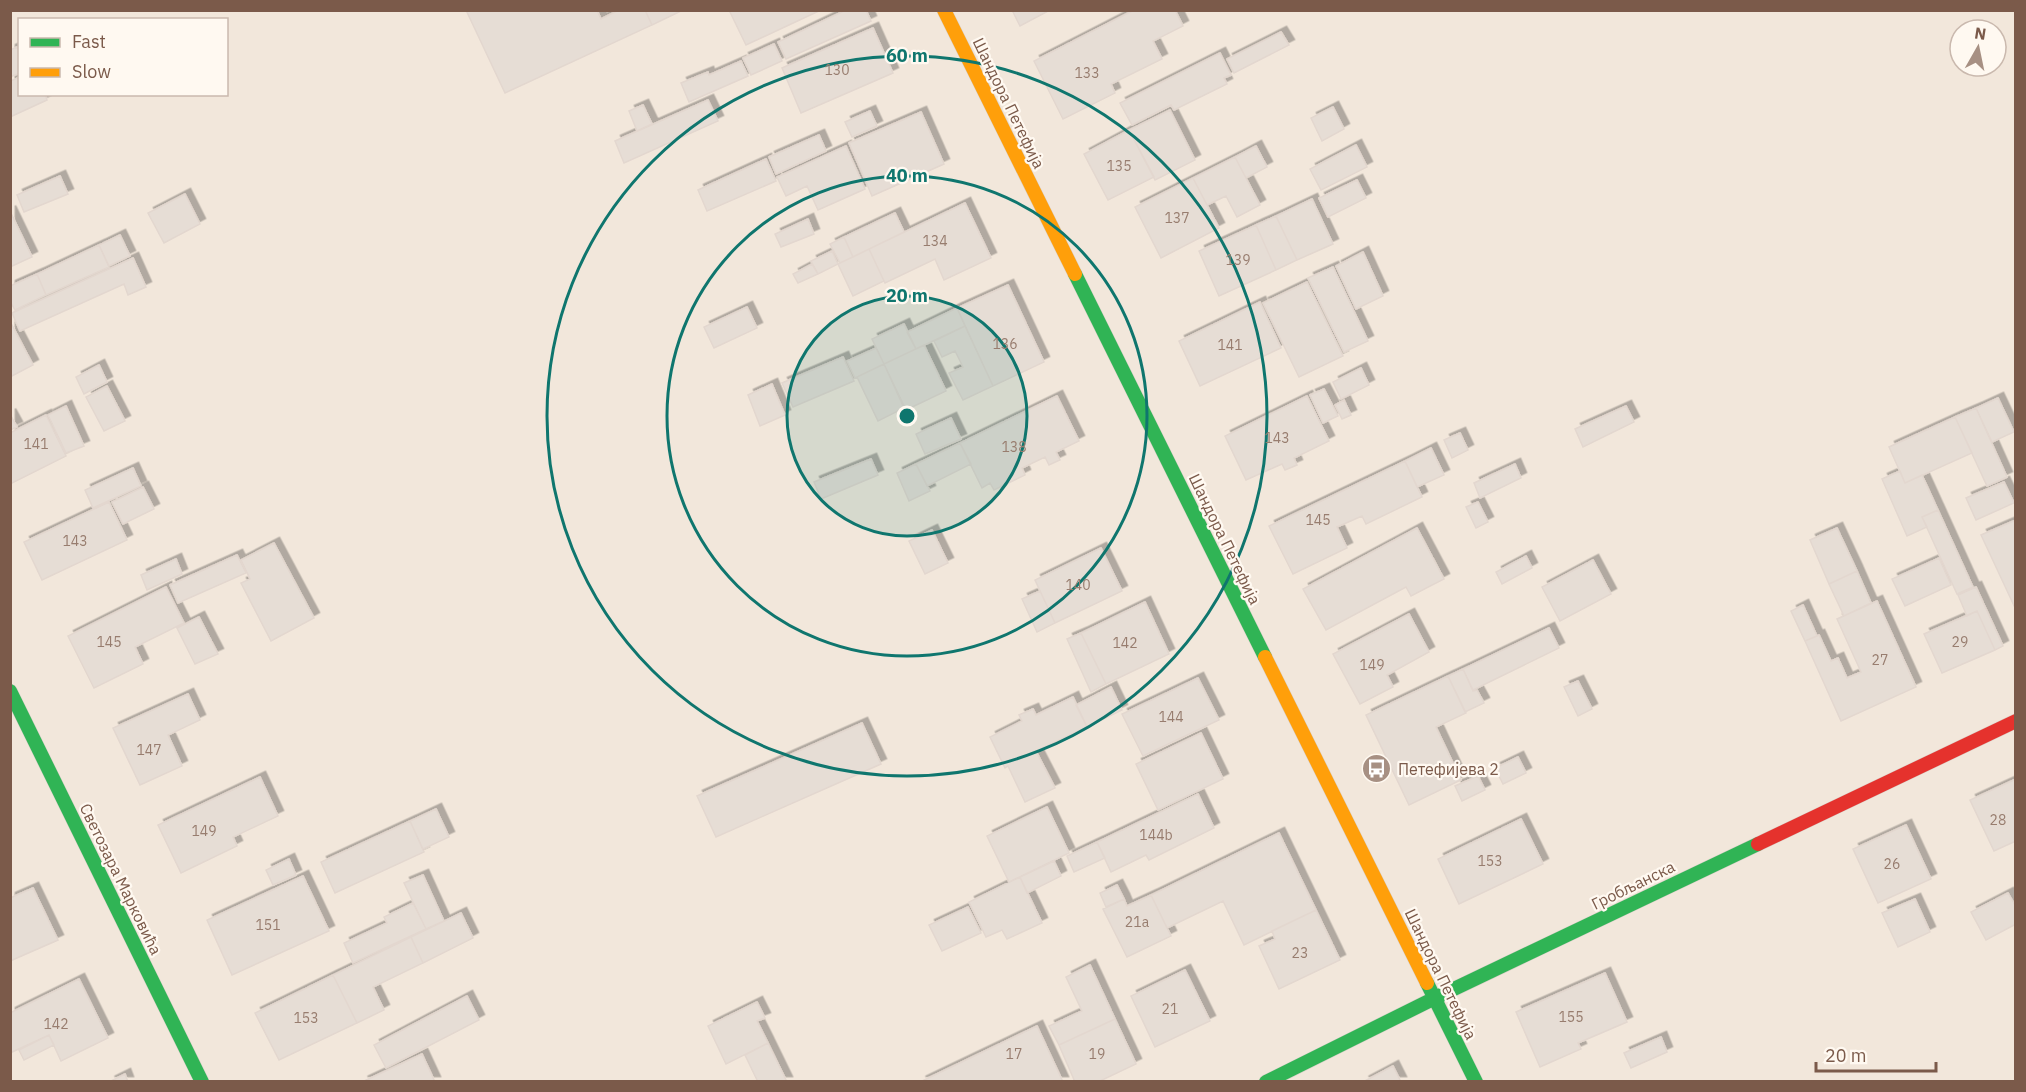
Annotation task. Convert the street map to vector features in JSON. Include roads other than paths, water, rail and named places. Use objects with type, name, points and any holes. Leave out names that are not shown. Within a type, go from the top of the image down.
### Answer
[{"type":"street","name":"Шандора Петефија","points":[[944,10],[1476,1082]]},
{"type":"street","name":"Светозара Марковића","points":[[10,691],[202,1082]]},
{"type":"street","name":"Гробљанска","points":[[1266,1082],[1435,998],[2016,721]]},
{"type":"place","name":"Петефијева 2","points":[[1377,769]]}]
